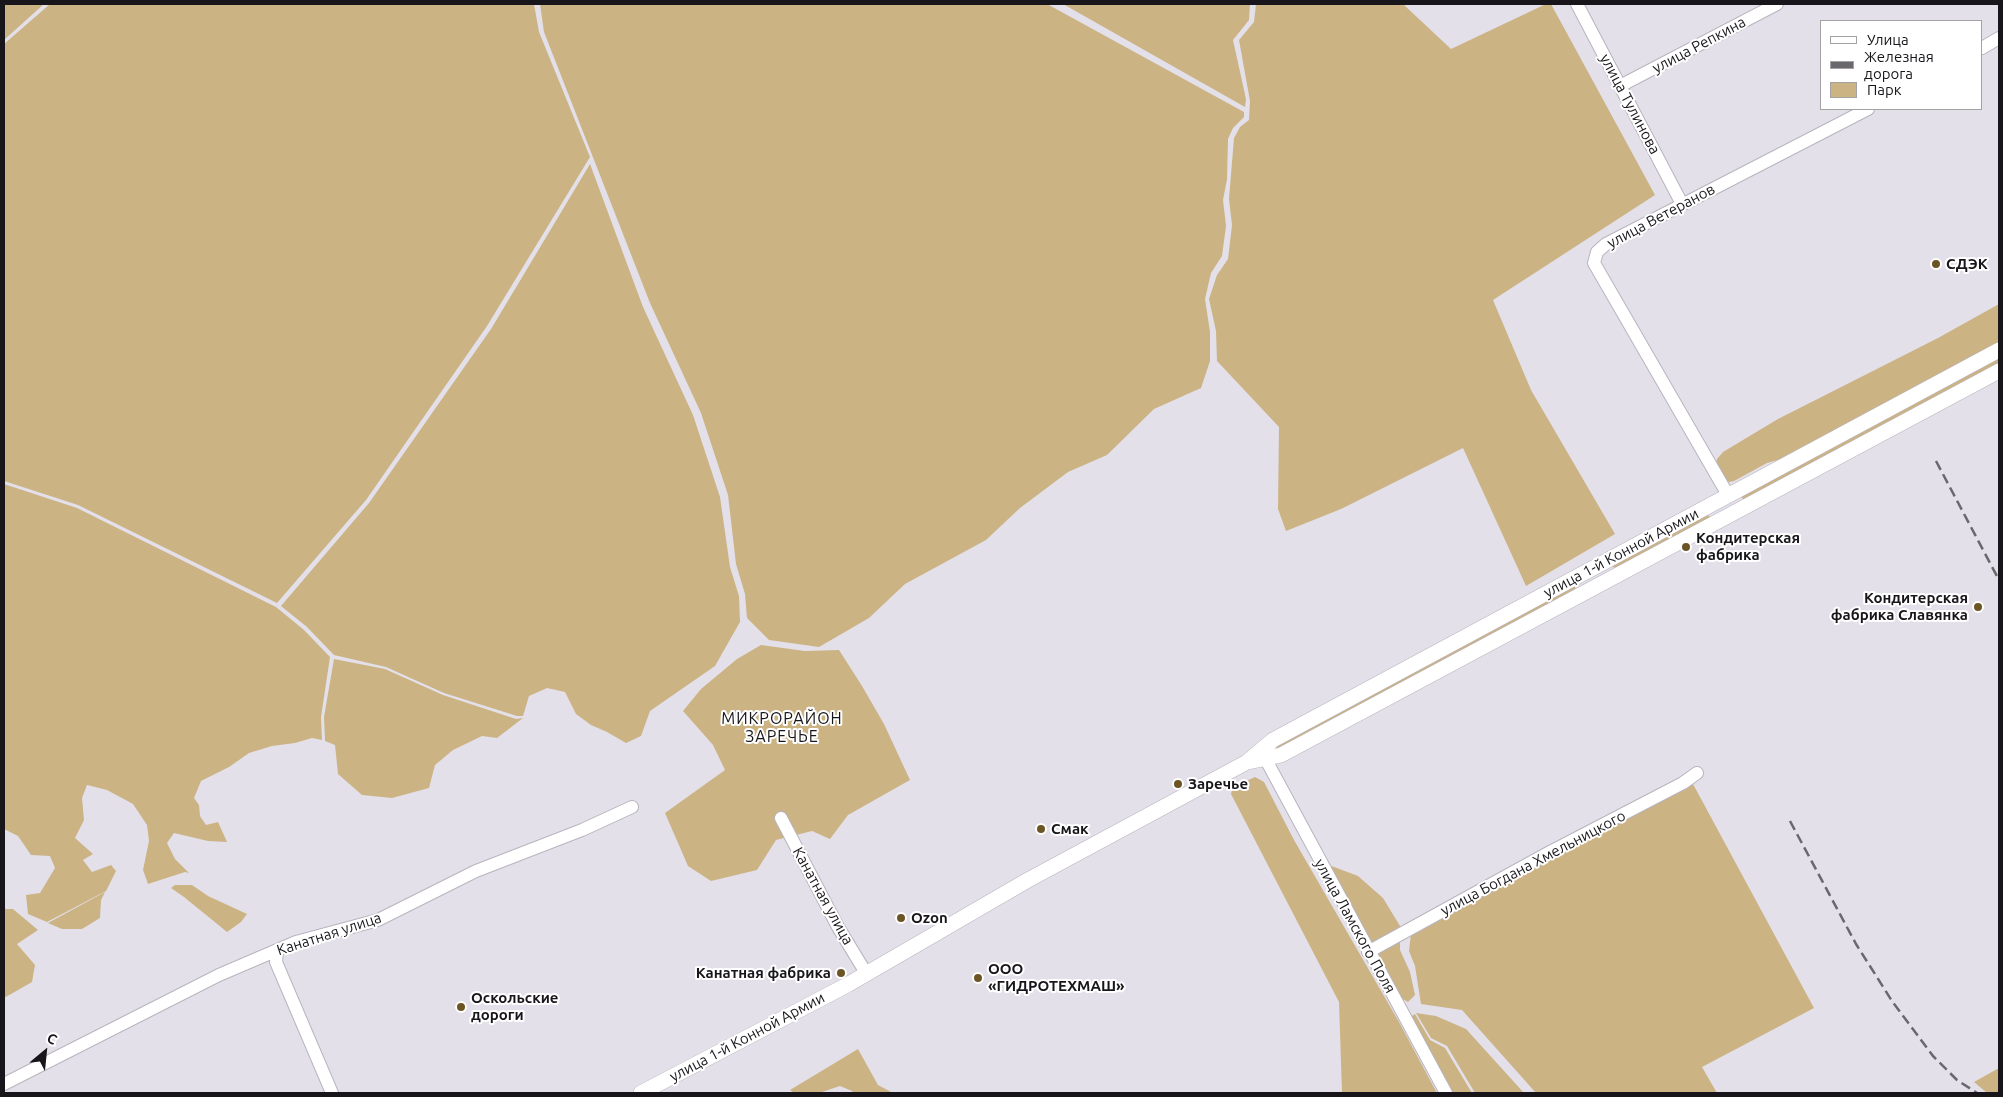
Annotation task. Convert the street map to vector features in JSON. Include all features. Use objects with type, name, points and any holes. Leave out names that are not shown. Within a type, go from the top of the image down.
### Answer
[{"type":"main road","name":"улица 1-й Конной Армии","points":[[641,1093],[753,1036],[1028,880],[1247,762],[1273,740],[1999,350]]},
{"type":"main road","name":"улица 1-й Конной Армии","points":[[1247,762],[1281,755],[1999,370]]},
{"type":"main road","points":[[1726,497],[1733,514]]},
{"type":"main road","points":[[1592,568],[1601,585]]},
{"type":"street","name":"улица Тулинова","points":[[1577,4],[1682,204]]},
{"type":"street","name":"улица Репкина","points":[[1620,86],[1777,4]]},
{"type":"street","points":[[1983,47],[1999,38]]},
{"type":"street","name":"улица Ветеранов","points":[[1726,497],[1594,263],[1597,252],[1606,244],[1866,110]]},
{"type":"street","name":"улица Ламского Поля","points":[[1265,758],[1368,952],[1446,1093]]},
{"type":"street","name":"улица Богдана Хмельницкого","points":[[1368,952],[1683,783],[1697,773]]},
{"type":"street","name":"Канатная улица","points":[[4,1084],[219,974],[296,942],[378,920],[476,871],[582,830],[632,807]]},
{"type":"street","name":"Канатная улица","points":[[781,818],[838,927],[866,973]]},
{"type":"street","points":[[277,950],[276,962],[332,1093]]},
{"type":"green space","points":[[4,4],[44,4],[4,40]]},
{"type":"green space","points":[[50,4],[534,4],[539,32],[590,157],[487,326],[366,500],[277,603],[78,505],[4,481],[4,44]]},
{"type":"green space","points":[[540,4],[1047,4],[1244,112],[1244,117],[1233,128],[1228,139],[1227,179],[1223,200],[1226,226],[1222,256],[1211,273],[1205,299],[1210,332],[1210,361],[1201,388],[1154,409],[1107,455],[1068,472],[1020,508],[986,540],[905,584],[869,618],[819,647],[769,640],[747,618],[745,594],[736,564],[728,495],[701,413],[650,303],[544,32]]},
{"type":"green space","points":[[1063,4],[1250,4],[1249,20],[1233,40],[1246,99],[1245,107]]},
{"type":"green space","points":[[1256,4],[1403,4],[1451,49],[1546,4],[1551,4],[1655,195],[1493,300],[1531,390],[1615,534],[1526,586],[1463,448],[1341,509],[1286,531],[1278,509],[1279,427],[1217,361],[1216,331],[1209,299],[1217,275],[1228,259],[1232,225],[1229,199],[1234,138],[1240,127],[1249,120],[1250,101],[1239,40],[1254,22]]},
{"type":"green space","points":[[590,164],[643,307],[693,415],[720,497],[730,567],[739,596],[740,622],[715,666],[650,711],[641,736],[626,743],[591,725],[576,714],[565,692],[547,688],[529,696],[523,716],[517,716],[444,693],[386,667],[334,655],[307,627],[281,606],[369,503],[491,329]]},
{"type":"green space","points":[[1999,304],[1999,344],[1785,458],[1767,463],[1734,481],[1724,480],[1716,466],[1717,459],[1723,452],[1778,419],[1938,338]]},
{"type":"green space","points":[[1999,358],[1999,364],[1744,500],[1742,498],[1742,496]]},
{"type":"green space","points":[[4,484],[77,508],[276,607],[304,630],[330,657],[321,717],[322,740],[312,738],[249,753],[229,767],[201,781],[194,798],[199,805],[200,816],[206,825],[218,822],[227,842],[208,841],[174,833],[167,843],[175,859],[189,873],[185,872],[148,884],[143,870],[149,841],[147,825],[133,804],[107,790],[87,785],[82,798],[84,820],[75,838],[93,854],[83,860],[92,872],[111,865],[116,871],[106,891],[47,922],[28,914],[26,895],[40,893],[55,868],[50,856],[31,855],[18,836],[4,829]]},
{"type":"green space","points":[[1708,515],[1709,519],[1618,568],[1612,567],[1613,565]]},
{"type":"green space","points":[[1572,586],[1576,589],[1275,751],[1273,749],[1281,741]]},
{"type":"green space","points":[[761,645],[805,651],[839,650],[884,724],[910,780],[848,815],[830,839],[812,831],[776,840],[757,870],[711,881],[688,866],[665,813],[725,770],[713,745],[683,711],[701,689],[737,659]]},
{"type":"green space","points":[[334,659],[385,669],[443,695],[516,719],[523,718],[497,738],[482,736],[453,750],[435,765],[429,788],[392,798],[362,795],[338,774],[335,745],[325,741],[324,717]]},
{"type":"green space","points":[[1255,777],[1264,782],[1294,840],[1399,1022],[1437,1093],[1342,1093],[1339,1002],[1231,794],[1233,787]]},
{"type":"green space","points":[[1693,784],[1814,1008],[1702,1067],[1717,1093],[1536,1093],[1462,1010],[1421,1004],[1415,966],[1409,951],[1411,934]]},
{"type":"green space","points":[[1326,864],[1358,876],[1383,898],[1400,926],[1400,950],[1410,972],[1415,995],[1408,1002],[1399,997]]},
{"type":"green space","points":[[175,885],[192,885],[208,896],[247,914],[241,922],[227,932],[171,888]]},
{"type":"green space","points":[[105,892],[101,900],[100,918],[82,929],[62,929],[48,923]]},
{"type":"green space","points":[[4,909],[13,909],[38,930],[17,944],[35,965],[32,982],[4,998]]},
{"type":"green space","points":[[1416,1013],[1436,1016],[1466,1029],[1524,1093],[1475,1093],[1447,1046],[1431,1038]]},
{"type":"green space","points":[[1415,1014],[1430,1040],[1445,1048],[1472,1093],[1450,1093],[1410,1020]]},
{"type":"green space","points":[[858,1049],[878,1085],[893,1093],[853,1093],[840,1086],[819,1093],[794,1093],[790,1090]]},
{"type":"green space","points":[[1999,1068],[1999,1093],[1987,1093],[1974,1082]]},
{"type":"railway","points":[[1936,461],[1999,580]]},
{"type":"railway","points":[[1790,821],[1856,944],[1892,1001],[1933,1056],[1957,1080],[1977,1093]]},
{"type":"place","name":"СДЭК","points":[[1936,264]]},
{"type":"place","name":"Кондитерская фабрика","points":[[1686,547]]},
{"type":"place","name":"Кондитерская фабрика Славянка","points":[[1978,607]]},
{"type":"place","name":"Заречье","points":[[1178,784]]},
{"type":"place","name":"Смак","points":[[1041,829]]},
{"type":"place","name":"Ozon","points":[[901,918]]},
{"type":"place","name":"Канатная фабрика","points":[[841,973]]},
{"type":"place","name":"ООО «ГИДРОТЕХМАШ»","points":[[978,978]]},
{"type":"place","name":"Оскольские дороги","points":[[461,1007]]},
{"type":"district","name":"МИКРОРАЙОН ЗАРЕЧЬЕ","points":[[782,728]]}]
